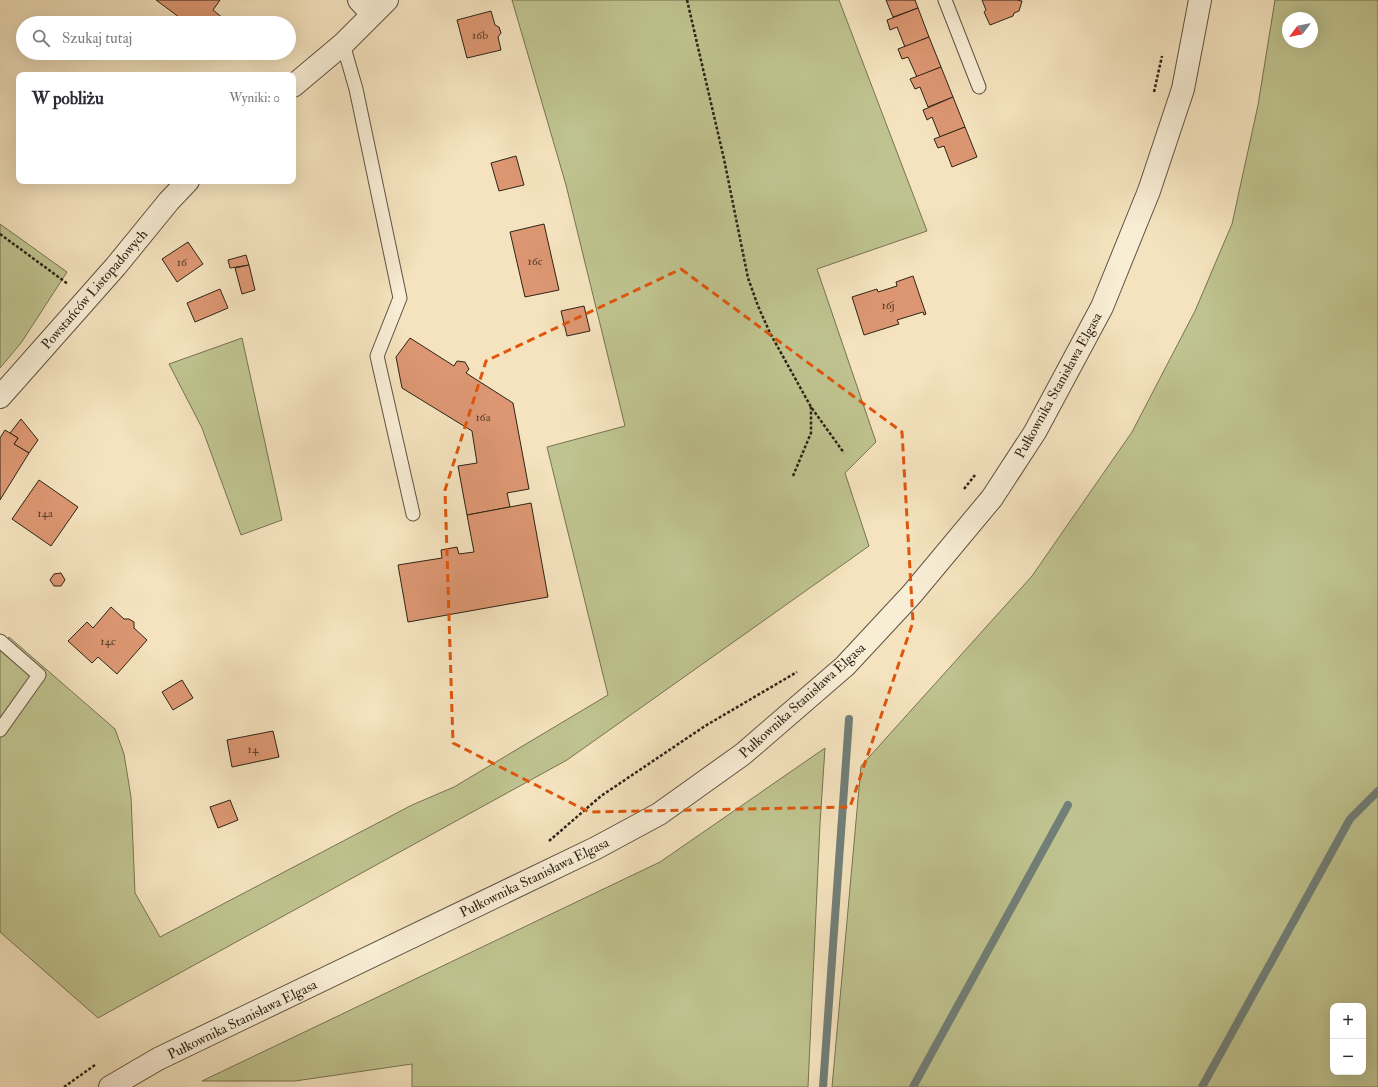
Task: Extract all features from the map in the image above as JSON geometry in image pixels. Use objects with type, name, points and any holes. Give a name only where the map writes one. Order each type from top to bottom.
[{"type":"street","name":"Pułkownika Stanisława Elgasa","points":[[110,1087],[158,1059],[596,848],[659,814],[744,754],[845,666],[912,594],[992,498],[1035,432],[1102,307],[1149,191],[1183,89],[1200,0]]},
{"type":"street","points":[[296,83],[343,44],[373,5]]},
{"type":"street","name":"Powstańców Listopadowych","points":[[0,397],[116,266],[168,200],[185,184]]},
{"type":"lane","points":[[945,0],[980,87]]},
{"type":"lane","points":[[343,44],[356,89],[400,298],[377,356],[413,514]]},
{"type":"lane","points":[[0,641],[39,675],[0,730]]},
{"type":"path","points":[[687,0],[724,159],[748,278],[770,333],[811,407],[844,453]]},
{"type":"path","points":[[1153,95],[1163,51]]},
{"type":"path","points":[[0,234],[88,298]]},
{"type":"path","points":[[792,476],[810,433],[811,407]]},
{"type":"path","points":[[960,495],[979,470]]},
{"type":"path","points":[[546,844],[601,796],[705,726],[799,671]]},
{"type":"highlighted area","points":[[681,269],[902,432],[913,622],[850,807],[589,812],[453,743],[445,490],[486,361]]},
{"type":"green space","points":[[512,0],[839,0],[927,231],[817,269],[876,442],[845,473],[869,546],[567,760],[98,1018],[0,932],[0,651],[9,637],[115,729],[124,754],[131,797],[135,893],[160,937],[412,805],[454,787],[608,695],[547,447],[625,426],[566,185]]},
{"type":"green space","points":[[1275,0],[1378,0],[1378,1087],[832,1087],[861,766],[1032,576],[1132,432],[1195,311],[1232,224],[1258,105]]},
{"type":"green space","points":[[0,224],[67,272],[21,343],[0,368]]},
{"type":"green space","points":[[242,338],[282,520],[241,535],[202,428],[169,364]]},
{"type":"green space","points":[[825,748],[808,1087],[412,1087],[412,1064],[295,1081],[202,1081],[660,862]]},
{"type":"building","points":[[156,0],[220,0],[213,10],[220,16],[178,16]]},
{"type":"building","points":[[886,0],[915,0],[918,8],[893,17]]},
{"type":"building","points":[[982,0],[1022,1],[1019,11],[1014,13],[1013,16],[990,25],[984,12],[986,10]]},
{"type":"building","points":[[918,8],[929,37],[905,47],[897,27],[890,30],[887,20]]},
{"type":"building","points":[[491,11],[495,25],[499,27],[501,33],[498,37],[501,50],[467,58],[457,20]]},
{"type":"building","points":[[929,37],[941,67],[917,77],[908,57],[902,59],[898,49]]},
{"type":"building","points":[[941,67],[953,97],[928,107],[920,87],[915,89],[910,79]]},
{"type":"building","points":[[953,97],[965,127],[940,137],[932,117],[927,120],[923,110]]},
{"type":"building","points":[[965,127],[977,157],[952,167],[944,146],[938,148],[934,139]]},
{"type":"building","points":[[516,156],[524,185],[499,191],[491,163]]},
{"type":"building","points":[[544,224],[559,290],[525,297],[510,232]]},
{"type":"building","points":[[188,242],[203,264],[177,282],[162,259]]},
{"type":"building","points":[[246,255],[249,265],[230,268],[228,260]]},
{"type":"building","points":[[249,265],[255,290],[242,294],[235,268]]},
{"type":"building","points":[[913,276],[926,314],[924,315],[923,312],[897,320],[899,324],[864,335],[852,297],[877,289],[878,292],[897,286],[896,282]]},
{"type":"building","points":[[220,289],[228,308],[195,322],[187,303]]},
{"type":"building","points":[[584,306],[590,331],[567,336],[561,311]]},
{"type":"building","points":[[410,338],[454,366],[457,361],[465,362],[469,369],[466,373],[513,403],[529,489],[507,493],[510,507],[467,515],[458,466],[477,463],[472,431],[402,388],[396,357]]},
{"type":"building","points":[[21,419],[38,440],[29,453],[14,444],[18,438],[10,433]]},
{"type":"building","points":[[5,430],[18,438],[14,444],[29,453],[0,500],[0,438]]},
{"type":"building","points":[[39,480],[78,507],[51,546],[12,519]]},
{"type":"building","points":[[531,503],[548,597],[408,622],[398,565],[442,558],[441,550],[457,547],[459,554],[474,552],[467,515]]},
{"type":"building","points":[[61,573],[65,580],[61,586],[54,586],[50,580],[54,574]]},
{"type":"building","points":[[111,607],[124,619],[129,619],[134,622],[134,628],[147,640],[117,674],[98,657],[92,663],[68,641],[87,622],[93,628]]},
{"type":"building","points":[[182,680],[193,698],[173,710],[162,692]]},
{"type":"building","points":[[273,731],[279,757],[232,767],[227,740]]},
{"type":"building","points":[[230,800],[238,820],[218,828],[210,807]]},
{"type":"waterway","points":[[823,1087],[849,719]]},
{"type":"waterway","points":[[1202,1087],[1350,819],[1378,791]]},
{"type":"waterway","points":[[913,1087],[1068,805]]}]
